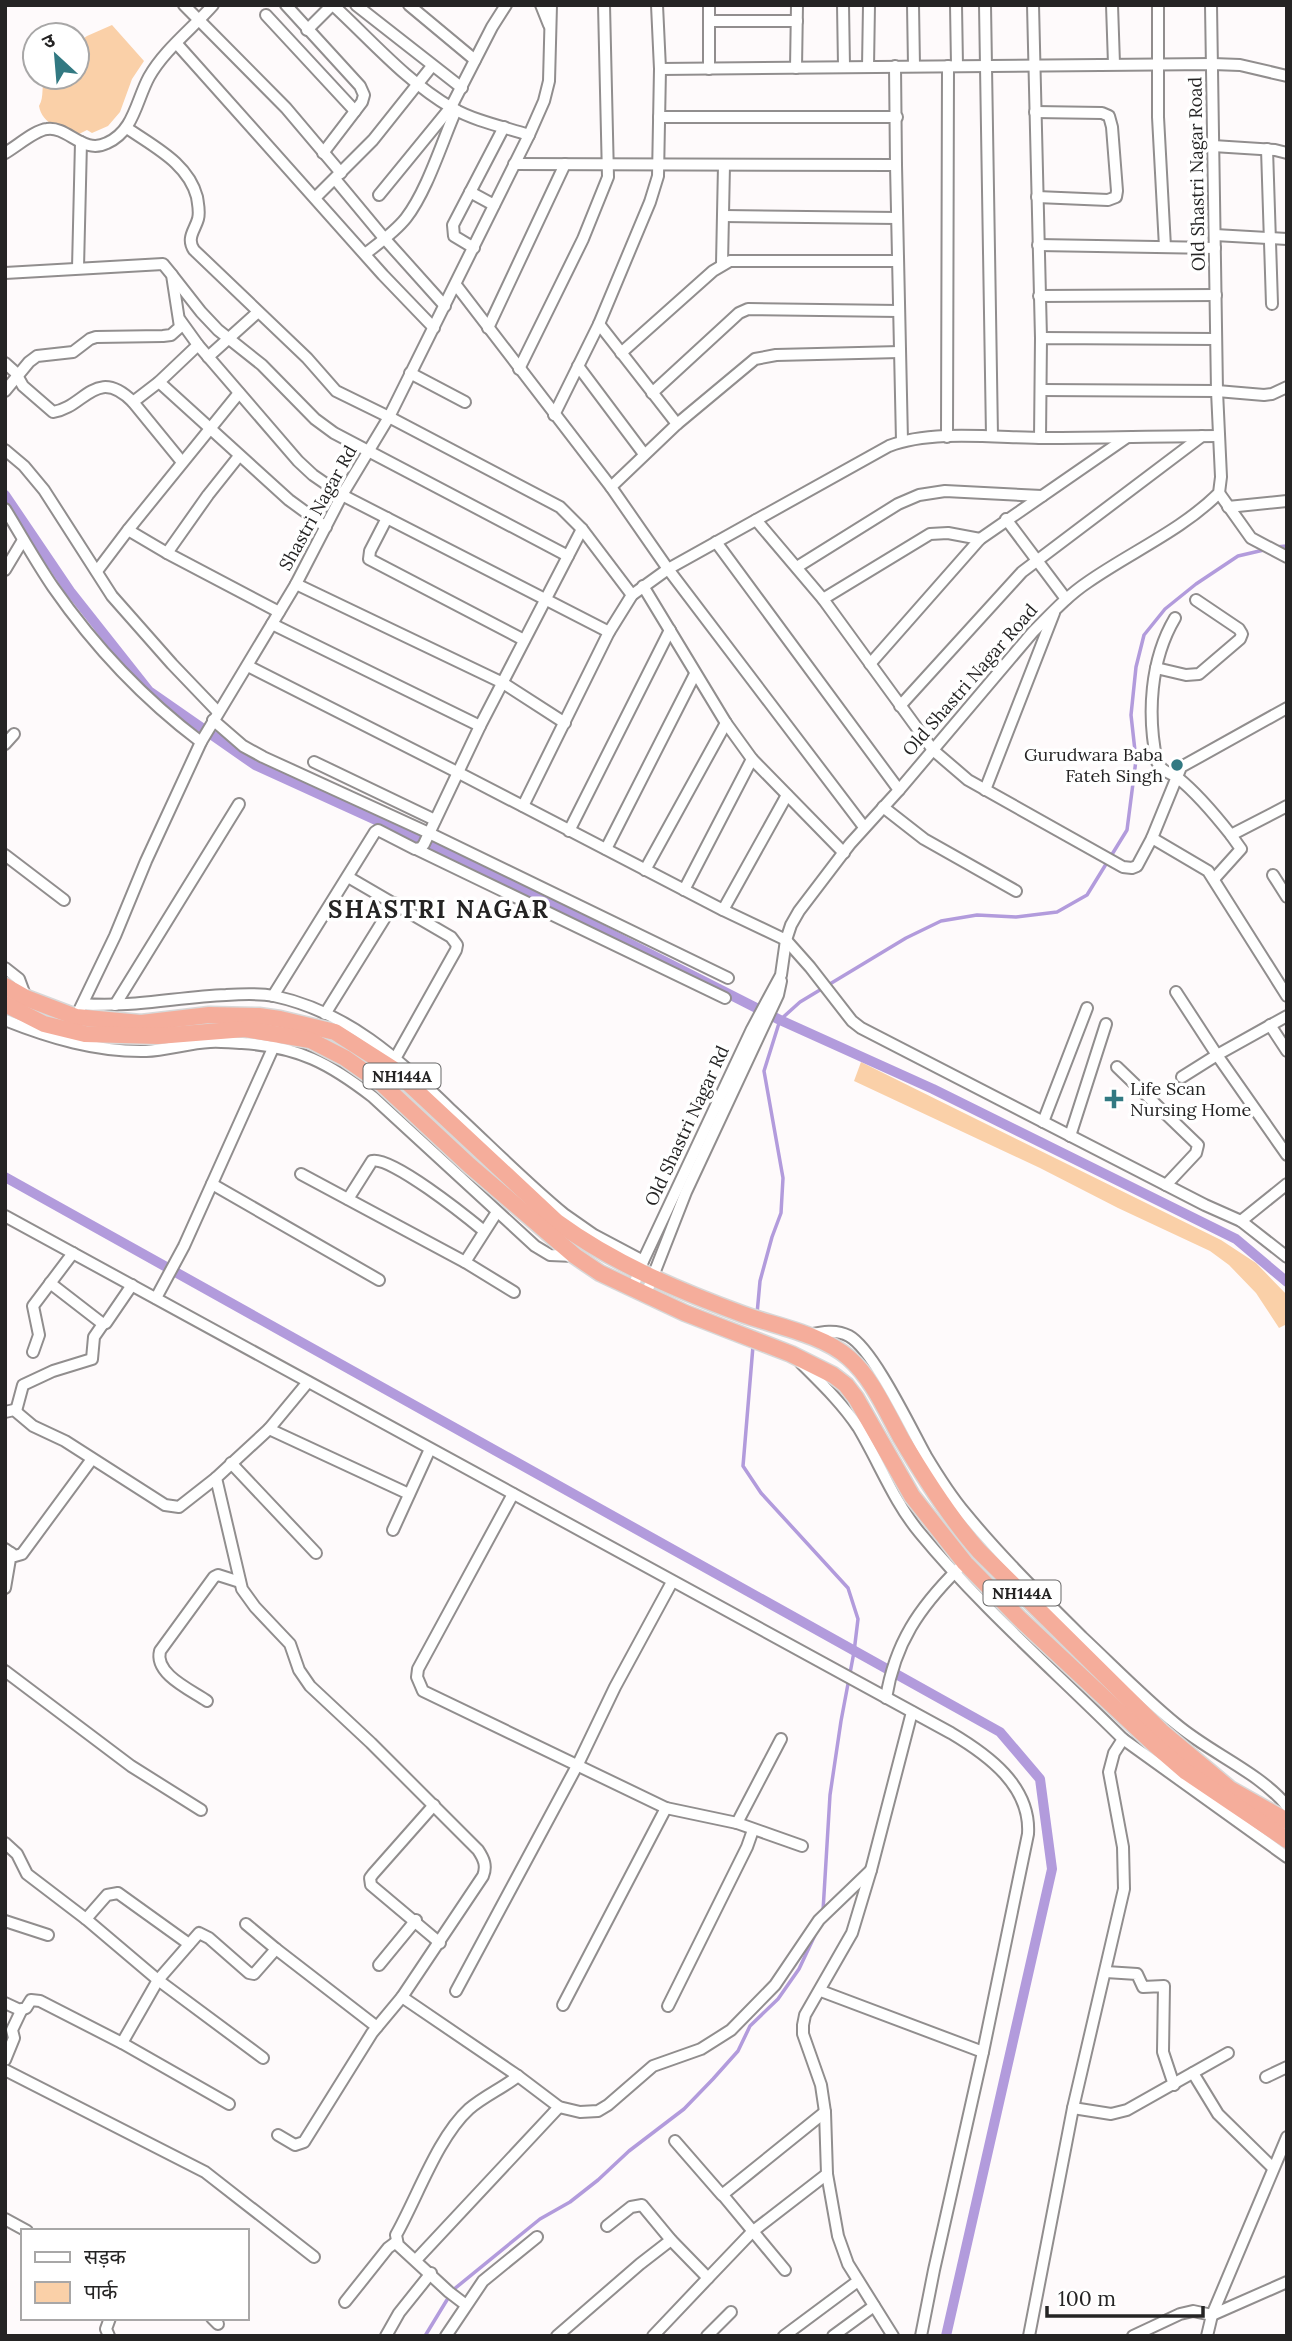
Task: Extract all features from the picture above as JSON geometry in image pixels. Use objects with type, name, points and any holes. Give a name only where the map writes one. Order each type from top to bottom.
[{"type":"highway","name":"NH144A","points":[[5,986],[26,998],[141,1023],[209,1015],[259,1016],[335,1032],[393,1069],[557,1222],[608,1256],[644,1269],[741,1313],[838,1349],[863,1372],[918,1466],[964,1534],[985,1547],[1161,1731],[1230,1789],[1287,1821]]},
{"type":"highway","name":"NH144A","points":[[5,1004],[44,1024],[85,1034],[158,1036],[245,1029],[310,1040],[345,1058],[382,1084],[469,1166],[575,1256],[600,1273],[685,1313],[791,1353],[833,1375],[846,1385],[856,1398],[912,1496],[960,1568],[1175,1763],[1287,1840]]},
{"type":"street","points":[[184,5],[286,108],[323,153],[374,246],[439,317]]},
{"type":"street","points":[[5,153],[46,129],[96,146],[106,144],[127,128],[150,75],[213,5]]},
{"type":"street","points":[[286,5],[363,90],[362,102],[323,153]]},
{"type":"street","points":[[307,30],[332,5],[418,84],[454,108],[530,135]]},
{"type":"street","points":[[356,5],[462,88]]},
{"type":"street","points":[[409,5],[475,60]]},
{"type":"street","points":[[374,246],[398,226],[423,187],[462,88],[503,9],[490,5]]},
{"type":"street","points":[[541,5],[551,28]]},
{"type":"street","name":"Shastri Nagar Rd","points":[[80,1010],[209,727],[296,584],[342,495],[389,417],[530,135],[549,81],[551,5]]},
{"type":"street","points":[[519,369],[592,219],[608,177],[610,163],[604,5]]},
{"type":"street","points":[[554,415],[599,324],[650,202],[660,164],[657,5]]},
{"type":"street","points":[[709,5],[709,69]]},
{"type":"street","points":[[796,68],[797,5]]},
{"type":"street","points":[[844,5],[844,66]]},
{"type":"street","points":[[868,67],[869,5]]},
{"type":"street","points":[[913,5],[914,66]]},
{"type":"street","points":[[947,437],[956,5]]},
{"type":"street","points":[[985,5],[992,436]]},
{"type":"street","points":[[1033,5],[1041,338],[1040,438]]},
{"type":"street","points":[[1112,5],[1114,64]]},
{"type":"street","points":[[1158,5],[1165,247]]},
{"type":"street","name":"Old Shastri Nagar Road","points":[[774,995],[781,975],[786,940],[799,911],[864,827],[899,790],[1032,633],[1055,609],[1088,582],[1200,510],[1219,494],[1221,477],[1217,391],[1211,5]]},
{"type":"street","points":[[266,15],[355,111]]},
{"type":"street","points":[[710,21],[797,21]]},
{"type":"street","points":[[177,44],[316,197],[374,246],[439,317]]},
{"type":"street","points":[[660,69],[1213,64],[1240,65],[1287,76]]},
{"type":"street","points":[[316,197],[373,140],[432,65]]},
{"type":"street","points":[[895,66],[902,441]]},
{"type":"street","points":[[379,195],[454,108]]},
{"type":"street","points":[[1035,112],[1102,113],[1110,116],[1117,191],[1116,197],[1108,200],[1037,197]]},
{"type":"street","points":[[659,117],[897,117]]},
{"type":"street","points":[[474,248],[458,239],[452,231],[453,225],[504,127]]},
{"type":"street","points":[[127,128],[184,171],[194,189],[199,212],[190,238],[191,245],[307,358],[336,391],[549,500],[582,529],[632,595]]},
{"type":"street","points":[[78,268],[80,142]]},
{"type":"street","points":[[1213,146],[1287,153]]},
{"type":"street","points":[[1267,149],[1272,304]]},
{"type":"street","points":[[514,164],[896,165]]},
{"type":"street","points":[[488,328],[565,164]]},
{"type":"street","points":[[722,264],[724,165]]},
{"type":"street","points":[[470,192],[494,205]]},
{"type":"street","points":[[723,216],[897,218]]},
{"type":"street","points":[[1215,235],[1287,239]]},
{"type":"street","points":[[1038,245],[1215,248]]},
{"type":"street","points":[[621,353],[722,264],[738,259],[898,261]]},
{"type":"street","points":[[5,273],[163,264],[201,312],[262,365],[315,419],[334,433],[568,556]]},
{"type":"street","points":[[5,391],[37,356],[67,354],[78,350],[94,337],[171,334],[180,327],[172,275]]},
{"type":"street","points":[[456,285],[611,487],[668,569],[864,827]]},
{"type":"street","points":[[1039,296],[1216,295]]},
{"type":"street","points":[[652,393],[739,313],[748,309],[899,311]]},
{"type":"street","points":[[208,357],[258,313]]},
{"type":"street","points":[[180,320],[208,357],[305,468],[342,495],[608,632]]},
{"type":"street","points":[[599,324],[677,424]]},
{"type":"street","points":[[1041,338],[1216,340]]},
{"type":"street","points":[[132,402],[159,382],[198,345]]},
{"type":"street","points":[[611,487],[677,424],[745,366],[765,355],[900,352]]},
{"type":"street","points":[[5,363],[18,376],[23,386],[53,412],[85,395],[106,388],[122,391],[183,462]]},
{"type":"street","points":[[578,366],[644,454]]},
{"type":"street","points":[[410,373],[465,402]]},
{"type":"street","points":[[159,382],[289,500],[326,527]]},
{"type":"street","points":[[1041,390],[1217,391],[1264,395],[1287,387]]},
{"type":"street","points":[[97,571],[239,393]]},
{"type":"street","points":[[523,806],[608,632],[632,595],[668,569],[902,441],[992,436],[1218,436]]},
{"type":"street","points":[[900,706],[1022,572],[1202,436]]},
{"type":"street","points":[[870,664],[980,539],[1126,438]]},
{"type":"street","points":[[5,450],[44,490],[118,603],[209,727]]},
{"type":"street","points":[[167,553],[239,456]]},
{"type":"street","points":[[797,567],[919,495],[945,491],[1042,496]]},
{"type":"street","points":[[1219,494],[1251,538],[1287,558]]},
{"type":"street","points":[[1228,507],[1287,501]]},
{"type":"street","points":[[5,509],[69,609],[108,657],[160,710],[209,727],[724,998]]},
{"type":"street","points":[[387,518],[370,551],[369,559],[524,640]]},
{"type":"street","points":[[1006,519],[1066,599]]},
{"type":"street","points":[[756,520],[822,599],[933,750],[968,780],[1122,867],[1132,869],[1137,866],[1152,838],[1181,767],[1287,708]]},
{"type":"street","points":[[425,841],[480,726],[582,529]]},
{"type":"street","points":[[128,530],[278,612]]},
{"type":"street","points":[[822,599],[930,534],[948,533],[980,539]]},
{"type":"street","points":[[5,570],[23,540]]},
{"type":"street","points":[[716,542],[899,790]]},
{"type":"street","points":[[296,584],[502,683],[565,723]]},
{"type":"street","points":[[643,586],[695,674],[752,759],[844,853]]},
{"type":"street","points":[[1156,668],[1186,675],[1199,674],[1240,639],[1242,634],[1239,629],[1196,600]]},
{"type":"street","points":[[985,790],[1055,609]]},
{"type":"street","points":[[1175,618],[1162,645],[1156,668],[1153,704],[1155,754],[1164,772],[1176,776],[1212,812],[1241,849],[1214,879]]},
{"type":"street","points":[[272,624],[480,726]]},
{"type":"street","points":[[569,831],[670,630]]},
{"type":"street","points":[[248,666],[786,940],[852,1021],[870,1034],[1241,1221],[1287,1257]]},
{"type":"street","points":[[606,849],[695,674]]},
{"type":"street","points":[[645,870],[726,723]]},
{"type":"street","points":[[5,744],[14,734]]},
{"type":"street","points":[[684,890],[752,759]]},
{"type":"street","points":[[314,762],[435,820]]},
{"type":"street","points":[[723,910],[787,795]]},
{"type":"street","points":[[115,1004],[239,804]]},
{"type":"street","points":[[1231,835],[1287,806]]},
{"type":"street","points":[[883,807],[924,839],[1016,891]]},
{"type":"street","points":[[272,996],[377,831],[425,841],[728,978]]},
{"type":"street","points":[[1152,838],[1200,865],[1214,879],[1287,996]]},
{"type":"street","points":[[5,855],[64,900]]},
{"type":"street","points":[[1273,876],[1287,897]]},
{"type":"street","points":[[348,877],[452,937],[457,944],[396,1057]]},
{"type":"street","points":[[325,1014],[394,904]]},
{"type":"street","points":[[5,968],[19,979],[26,998]]},
{"type":"street","points":[[1176,992],[1286,1152]]},
{"type":"street","points":[[80,1010],[115,1004],[239,995],[272,996],[325,1014],[360,1031],[396,1057],[557,1208],[644,1269]]},
{"type":"street","name":"Old Shastri Nagar Rd","points":[[644,1269],[774,995]]},
{"type":"street","points":[[1043,1122],[1087,1008]]},
{"type":"street","points":[[1182,1077],[1287,1016]]},
{"type":"street","points":[[5,1020],[99,1049],[147,1051],[212,1041],[274,1046],[311,1057],[349,1078],[534,1246],[550,1255],[575,1256]]},
{"type":"street","points":[[1070,1136],[1106,1024]]},
{"type":"street","points":[[1270,1025],[1287,1051]]},
{"type":"street","points":[[156,1298],[179,1255],[274,1046]]},
{"type":"street","points":[[1116,1067],[1198,1145],[1196,1153],[1166,1185]]},
{"type":"street","points":[[639,1290],[644,1269],[686,1192],[737,1072]]},
{"type":"street","points":[[348,1199],[369,1165],[377,1159],[419,1182],[485,1231]]},
{"type":"street","points":[[301,1174],[465,1262],[514,1292]]},
{"type":"street","points":[[212,1184],[379,1280]]},
{"type":"street","points":[[1241,1221],[1287,1184]]},
{"type":"street","points":[[465,1262],[497,1212]]},
{"type":"street","points":[[5,1216],[842,1674],[885,1694],[964,1741],[1000,1769],[1017,1790],[1029,1820],[1028,1834],[921,2336]]},
{"type":"street","points":[[33,1352],[39,1335],[33,1306],[73,1253]]},
{"type":"street","points":[[50,1283],[103,1324]]},
{"type":"street","points":[[132,1285],[94,1337],[92,1359],[53,1371],[23,1385],[11,1411],[33,1426],[65,1441],[165,1505],[175,1508],[182,1506],[216,1478],[268,1429],[308,1382]]},
{"type":"street","points":[[268,1429],[409,1494]]},
{"type":"street","points":[[393,1530],[430,1449]]},
{"type":"street","points":[[5,1588],[8,1551],[18,1556],[22,1554],[92,1459]]},
{"type":"street","points":[[231,1463],[316,1553]]},
{"type":"street","points":[[216,1478],[240,1582],[255,1607],[290,1644],[299,1670],[310,1686],[434,1805],[484,1859],[485,1870],[440,1943],[377,2027],[304,2142],[295,2145],[278,2135]]},
{"type":"street","points":[[513,1494],[423,1659],[417,1677],[424,1691],[666,1808],[737,1823],[802,1846]]},
{"type":"street","points":[[885,1694],[918,1613],[960,1568],[985,1547],[1153,1704],[1195,1739],[1268,1787],[1287,1806]]},
{"type":"street","points":[[960,1568],[1123,1739],[1287,1857]]},
{"type":"street","points":[[207,1701],[166,1673],[160,1664],[160,1651],[212,1578],[218,1575],[240,1582]]},
{"type":"street","points":[[456,1991],[673,1582]]},
{"type":"street","points":[[5,1671],[131,1766],[201,1810]]},
{"type":"street","points":[[893,2336],[848,2264],[834,2222],[827,2174],[825,2112],[821,2085],[803,2025],[805,2015],[852,1933],[912,1712]]},
{"type":"street","points":[[737,1823],[780,1739]]},
{"type":"street","points":[[1029,2336],[1073,2108],[1124,1889],[1123,1847],[1109,1772],[1114,1753],[1123,1739]]},
{"type":"street","points":[[434,1805],[370,1878],[371,1885],[416,1920],[440,1943]]},
{"type":"street","points":[[563,2005],[666,1808]]},
{"type":"street","points":[[668,2006],[747,1847],[753,1829]]},
{"type":"street","points":[[5,1843],[17,1854],[27,1874],[86,1919],[158,1980],[263,2058]]},
{"type":"street","points":[[402,1997],[559,2107],[587,2113],[598,2111],[653,2066],[701,2049],[731,2030],[775,1984],[819,1920],[871,1870]]},
{"type":"street","points":[[86,1919],[107,1895],[118,1893],[188,1944]]},
{"type":"street","points":[[379,1965],[416,1920]]},
{"type":"street","points":[[5,1921],[48,1935]]},
{"type":"street","points":[[246,1924],[377,2027]]},
{"type":"street","points":[[122,2043],[158,1980],[197,1935],[203,1934],[252,1975],[259,1972],[276,1949]]},
{"type":"street","points":[[1106,1972],[1137,1974],[1143,1987],[1164,1986],[1163,2052],[1174,2085]]},
{"type":"street","points":[[821,1991],[983,2052]]},
{"type":"street","points":[[5,2060],[14,2038],[12,2029],[22,2010],[31,2000],[40,2001],[122,2043],[229,2104]]},
{"type":"street","points":[[5,2003],[22,2010]]},
{"type":"street","points":[[1073,2108],[1103,2113],[1127,2110],[1228,2053]]},
{"type":"street","points":[[1266,2077],[1287,2067]]},
{"type":"street","points":[[5,2070],[205,2172],[314,2257]]},
{"type":"street","points":[[1193,2073],[1218,2114],[1273,2168]]},
{"type":"street","points":[[464,2303],[396,2242],[396,2235],[437,2154],[458,2121],[477,2102],[518,2076]]},
{"type":"street","points":[[416,2260],[559,2107]]},
{"type":"street","points":[[722,2194],[825,2112]]},
{"type":"street","points":[[1207,2336],[1212,2315],[1287,2137]]},
{"type":"street","points":[[675,2141],[785,2270]]},
{"type":"street","points":[[653,2336],[752,2232],[827,2174]]},
{"type":"street","points":[[607,2226],[631,2207],[642,2205],[708,2278]]},
{"type":"street","points":[[5,2219],[23,2229]]},
{"type":"street","points":[[446,2336],[464,2303],[491,2273],[537,2237]]},
{"type":"street","points":[[564,2334],[640,2263],[671,2240]]},
{"type":"street","points":[[345,2302],[388,2248],[396,2242]]},
{"type":"street","points":[[386,2336],[399,2313],[431,2273]]},
{"type":"street","points":[[784,2336],[858,2281]]},
{"type":"street","points":[[1133,2336],[1187,2312],[1212,2315],[1287,2281]]},
{"type":"street","points":[[833,2336],[874,2306]]},
{"type":"street","points":[[707,2336],[730,2312]]},
{"type":"green space","points":[[112,25],[144,61],[132,79],[120,112],[108,126],[92,133],[87,130],[77,135],[48,122],[39,106],[43,91],[91,91],[91,34]]},
{"type":"green space","points":[[861,1062],[1221,1240],[1256,1263],[1287,1295],[1287,1324],[1279,1328],[1256,1293],[1229,1265],[1210,1251],[854,1081]]},
{"type":"waterway","points":[[5,495],[70,591],[149,691],[255,765],[479,867],[780,1020],[933,1089],[1236,1239],[1287,1282]]},
{"type":"waterway","points":[[1275,547],[1287,546]]},
{"type":"waterway","points":[[757,1314],[760,1281],[781,1213],[783,1178],[764,1071],[780,1020],[800,1002],[906,938],[941,921],[977,915],[1016,917],[1057,912],[1087,895],[1127,830],[1136,760],[1131,715],[1136,667],[1144,635],[1165,609],[1196,584],[1238,556],[1268,549]]},
{"type":"waterway","points":[[5,1177],[1000,1732],[1040,1779],[1052,1869],[946,2336]]},
{"type":"waterway","points":[[753,1346],[743,1466],[761,1493],[848,1588],[858,1619],[830,1795],[823,1911]]},
{"type":"waterway","points":[[425,2336],[453,2290],[540,2219],[570,2202],[629,2151],[684,2109],[738,2051],[750,2026],[778,1999],[799,1969],[815,1935]]},
{"type":"place","name":"Gurudwara Baba Fateh Singh","points":[[1177,765]]},
{"type":"place","name":"Life Scan Nursing Home","points":[[1114,1099]]},
{"type":"district","name":"SHASTRI NAGAR","points":[[439,910]]}]
